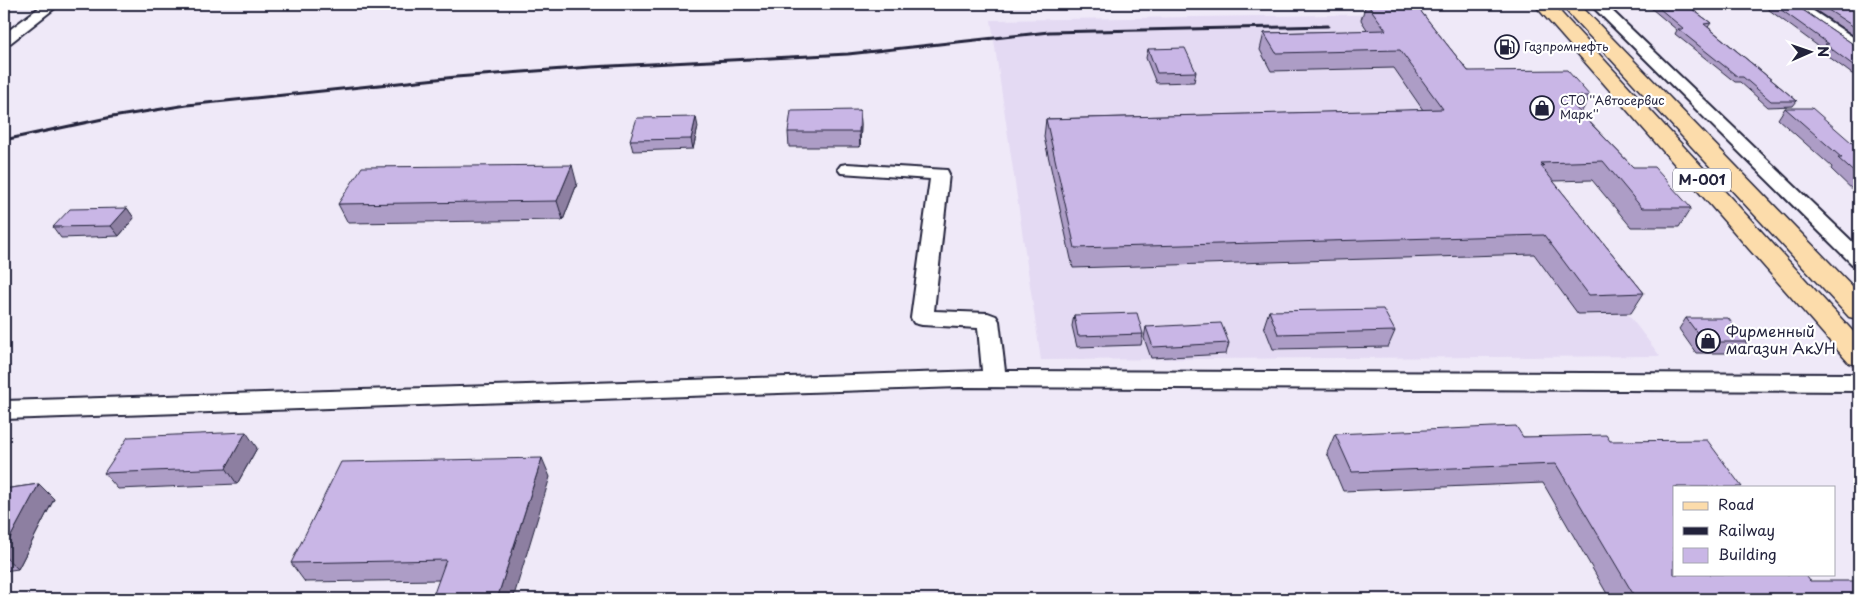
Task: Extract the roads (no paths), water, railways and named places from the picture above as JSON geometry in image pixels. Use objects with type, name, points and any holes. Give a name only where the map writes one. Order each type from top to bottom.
[{"type":"main road","name":"M-001","points":[[1543,4],[1859,356]]},
{"type":"main road","name":"M-001","points":[[1569,4],[1859,310]]},
{"type":"street","points":[[4,41],[53,4]]},
{"type":"street","points":[[1597,4],[1859,260]]},
{"type":"street","points":[[1794,4],[1859,48]]},
{"type":"street","points":[[847,169],[940,174],[922,318],[988,321],[994,379]]},
{"type":"street","points":[[1836,236],[1859,234]]},
{"type":"street","points":[[4,410],[994,379],[1859,383]]},
{"type":"railway","points":[[4,140],[112,117],[187,105],[456,77],[591,67],[848,54],[1049,32],[1328,26]]},
{"type":"place","name":"Газпромнефть","points":[[1507,47]]},
{"type":"place","name":"СТО ''Автосервис Марк''","points":[[1542,108]]},
{"type":"place","name":"Фирменный магазин АкУН","points":[[1708,341]]}]
